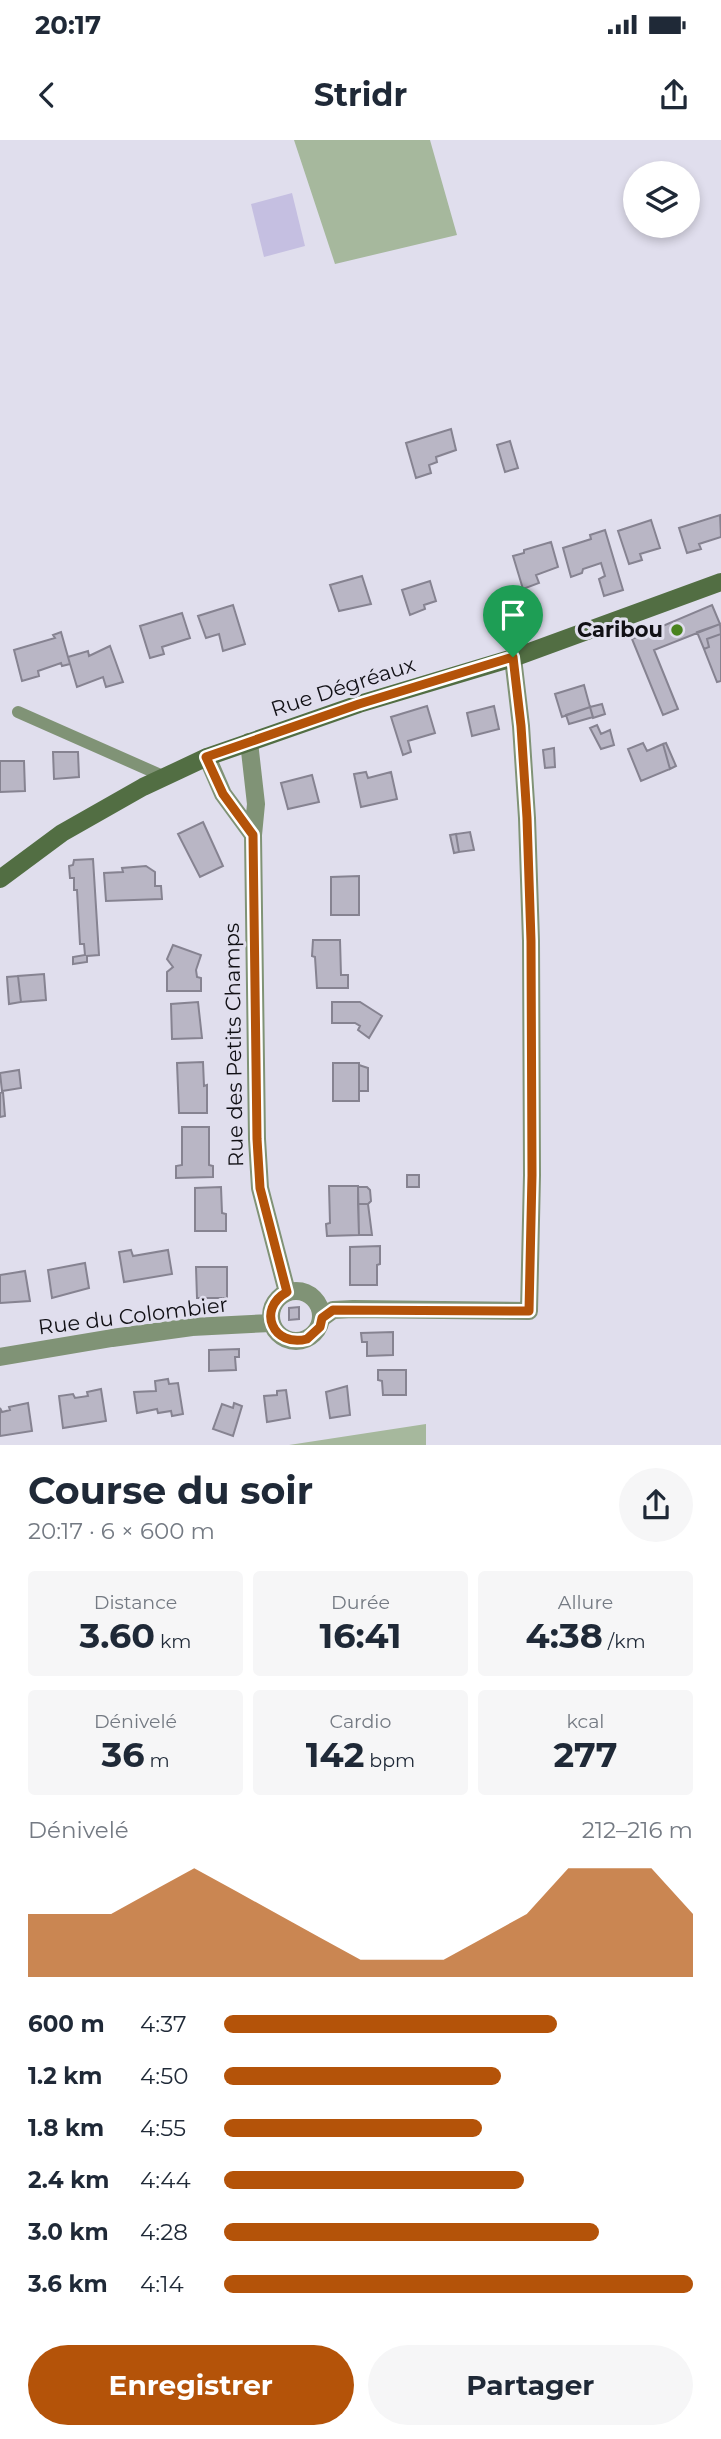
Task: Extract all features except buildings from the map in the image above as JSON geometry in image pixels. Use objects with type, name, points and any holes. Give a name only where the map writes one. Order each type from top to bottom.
[{"type":"main road","name":"Rue Dégréaux","points":[[0,879],[62,833],[206,757],[359,704],[513,657],[721,582]]},
{"type":"street","points":[[322,1318],[333,1310],[353,1308],[529,1311],[532,1175],[531,941],[527,818],[513,657]]},
{"type":"street","name":"Rue des Petits Champs","points":[[249,742],[256,804],[253,835],[260,1188],[287,1292]]},
{"type":"street","points":[[206,757],[223,794],[253,835]]},
{"type":"street","points":[[297,1290],[307,1292],[315,1299],[321,1308],[322,1318],[320,1327],[314,1334],[299,1341],[281,1337],[271,1323],[272,1307],[281,1295],[297,1290]]},
{"type":"street","name":"Rue du Colombier","points":[[0,1357],[192,1327],[271,1323]]},
{"type":"lane","points":[[18,712],[165,777]]},
{"type":"green space","points":[[294,140],[430,140],[457,235],[335,264]]},
{"type":"green space","points":[[426,1424],[426,1445],[289,1445]]},
{"type":"shaded area","points":[[292,193],[305,246],[264,257],[251,204]]},
{"type":"place","name":"Caribou","points":[[677,630]]},
{"type":"route","points":[[513,657],[527,818],[531,941],[532,1175],[529,1311],[353,1308],[333,1310],[322,1318],[320,1327],[314,1334],[307,1339],[290,1341],[281,1337],[271,1323],[270,1315],[275,1301],[287,1292],[260,1188],[253,835],[223,794],[206,757],[359,704],[513,657]]}]
